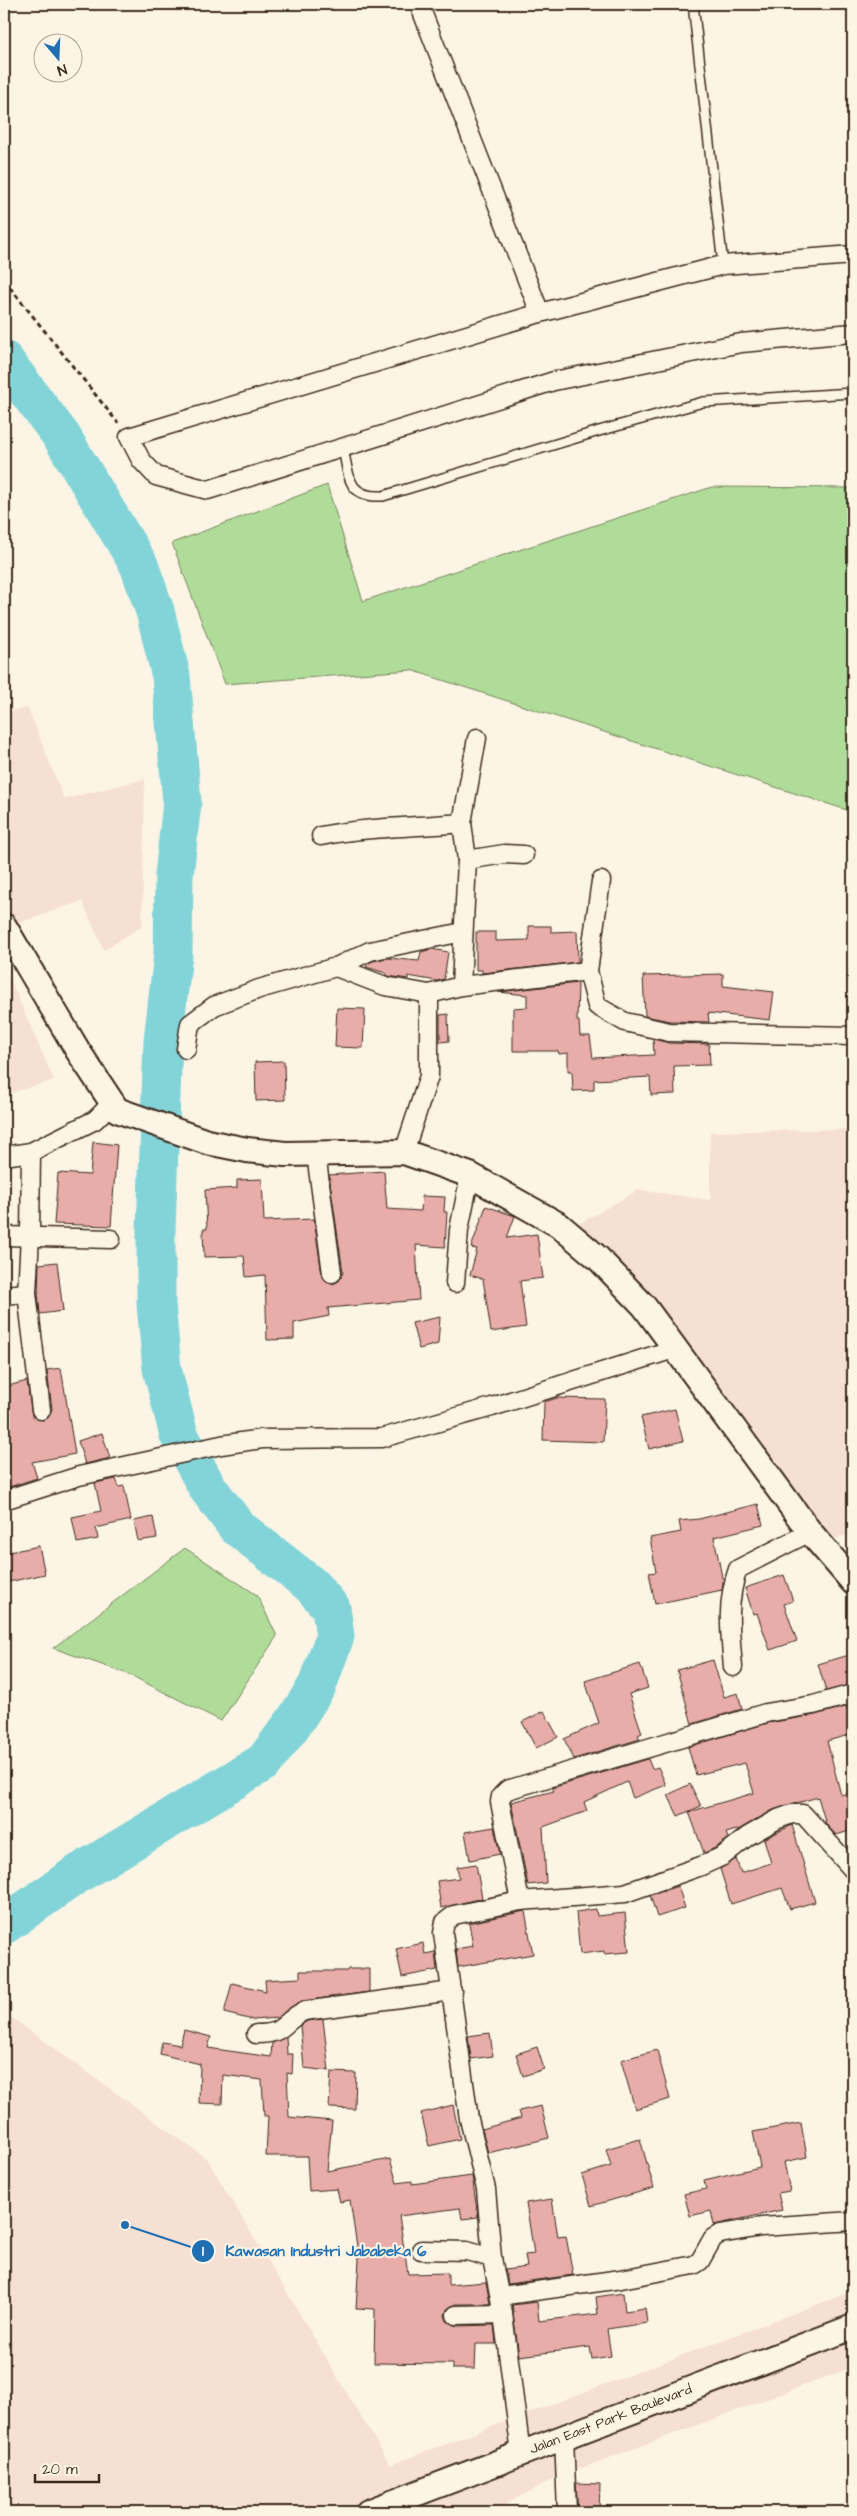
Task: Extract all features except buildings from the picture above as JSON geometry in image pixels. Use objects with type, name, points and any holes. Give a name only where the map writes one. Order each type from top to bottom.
[{"type":"street","points":[[419,4],[540,313]]},
{"type":"street","points":[[853,255],[722,265],[540,313],[129,437],[141,460],[156,476],[208,490],[554,382],[741,343],[853,333]]},
{"type":"street","points":[[461,986],[467,860],[462,823],[477,738]]},
{"type":"street","points":[[321,836],[353,830],[388,830],[462,823]]},
{"type":"street","points":[[467,860],[504,854],[524,855]]},
{"type":"street","points":[[601,881],[588,971],[597,1006],[625,1022],[668,1032],[853,1036]]},
{"type":"street","points":[[4,926],[114,1107],[207,1142],[247,1150],[285,1154],[404,1152],[470,1174],[559,1225],[598,1258],[644,1306],[810,1532],[853,1582]]},
{"type":"street","points":[[186,1049],[190,1024],[214,1006],[259,989],[336,967],[370,951],[463,932]]},
{"type":"street","points":[[336,967],[385,986],[429,994],[461,986],[588,971]]},
{"type":"street","points":[[404,1152],[428,1076],[429,994]]},
{"type":"street","points":[[4,1156],[31,1152],[95,1120],[114,1107]]},
{"type":"street","points":[[31,1152],[27,1293],[41,1410]]},
{"type":"street","points":[[316,1154],[332,1273]]},
{"type":"street","points":[[455,1283],[459,1230],[470,1174]]},
{"type":"street","points":[[4,1236],[111,1239]]},
{"type":"street","points":[[4,1295],[27,1293]]},
{"type":"street","points":[[4,1500],[79,1476],[221,1445],[262,1439],[382,1438],[492,1407],[674,1349]]},
{"type":"street","points":[[733,1667],[729,1617],[732,1588],[738,1569],[810,1532]]},
{"type":"street","points":[[520,1901],[500,1802],[501,1796],[507,1790],[758,1716],[813,1705],[853,1694]]},
{"type":"street","points":[[521,2454],[500,2296],[492,2258],[486,2189],[469,2119],[443,1933],[445,1922],[454,1915],[520,1901],[625,1893],[664,1880],[723,1856],[748,1836],[778,1819],[792,1814],[803,1814],[813,1823],[853,1870]]},
{"type":"street","points":[[256,2034],[271,2034],[281,2030],[296,2015],[304,2011],[452,1991]]},
{"type":"street","points":[[500,2296],[621,2279],[694,2265],[700,2261],[706,2247],[713,2238],[738,2230],[853,2221]]},
{"type":"street","points":[[421,2250],[467,2251],[492,2258]]},
{"type":"street","points":[[456,2315],[502,2314]]},
{"type":"street","name":"Jalan East Park Boulevard","points":[[368,2512],[853,2327]]},
{"type":"street","points":[[564,2437],[567,2512]]},
{"type":"lane","points":[[693,4],[722,265]]},
{"type":"lane","points":[[343,448],[350,482],[356,491],[369,497],[383,496],[703,402],[853,394]]},
{"type":"path","points":[[4,280],[129,437]]},
{"type":"shaded area","points":[[28,708],[64,799],[145,779],[142,926],[104,950],[82,901],[4,928],[4,712]]},
{"type":"shaded area","points":[[4,966],[54,1080],[4,1095]]},
{"type":"shaded area","points":[[853,1129],[853,1533],[815,1545],[759,1484],[696,1368],[575,1226],[638,1190],[710,1200],[710,1132]]},
{"type":"shaded area","points":[[4,2012],[207,2159],[390,2465],[853,2291],[853,2367],[555,2478],[491,2512],[4,2512]]},
{"type":"green space","points":[[327,485],[363,601],[712,487],[853,488],[853,812],[411,670],[225,684],[172,543]]},
{"type":"green space","points":[[185,1548],[257,1595],[277,1636],[221,1721],[128,1674],[53,1648]]},
{"type":"waterway","points":[[4,360],[62,437],[139,565],[155,611],[171,676],[182,802],[174,876],[173,954],[163,1041],[156,1229],[156,1304],[162,1369],[179,1435],[207,1487],[237,1527],[311,1585],[331,1608],[335,1636],[317,1686],[294,1722],[264,1762],[76,1875],[4,1925]]},
{"type":"place","name":"Kawasan Industri Jababeka 6","points":[[125,2225]]}]
